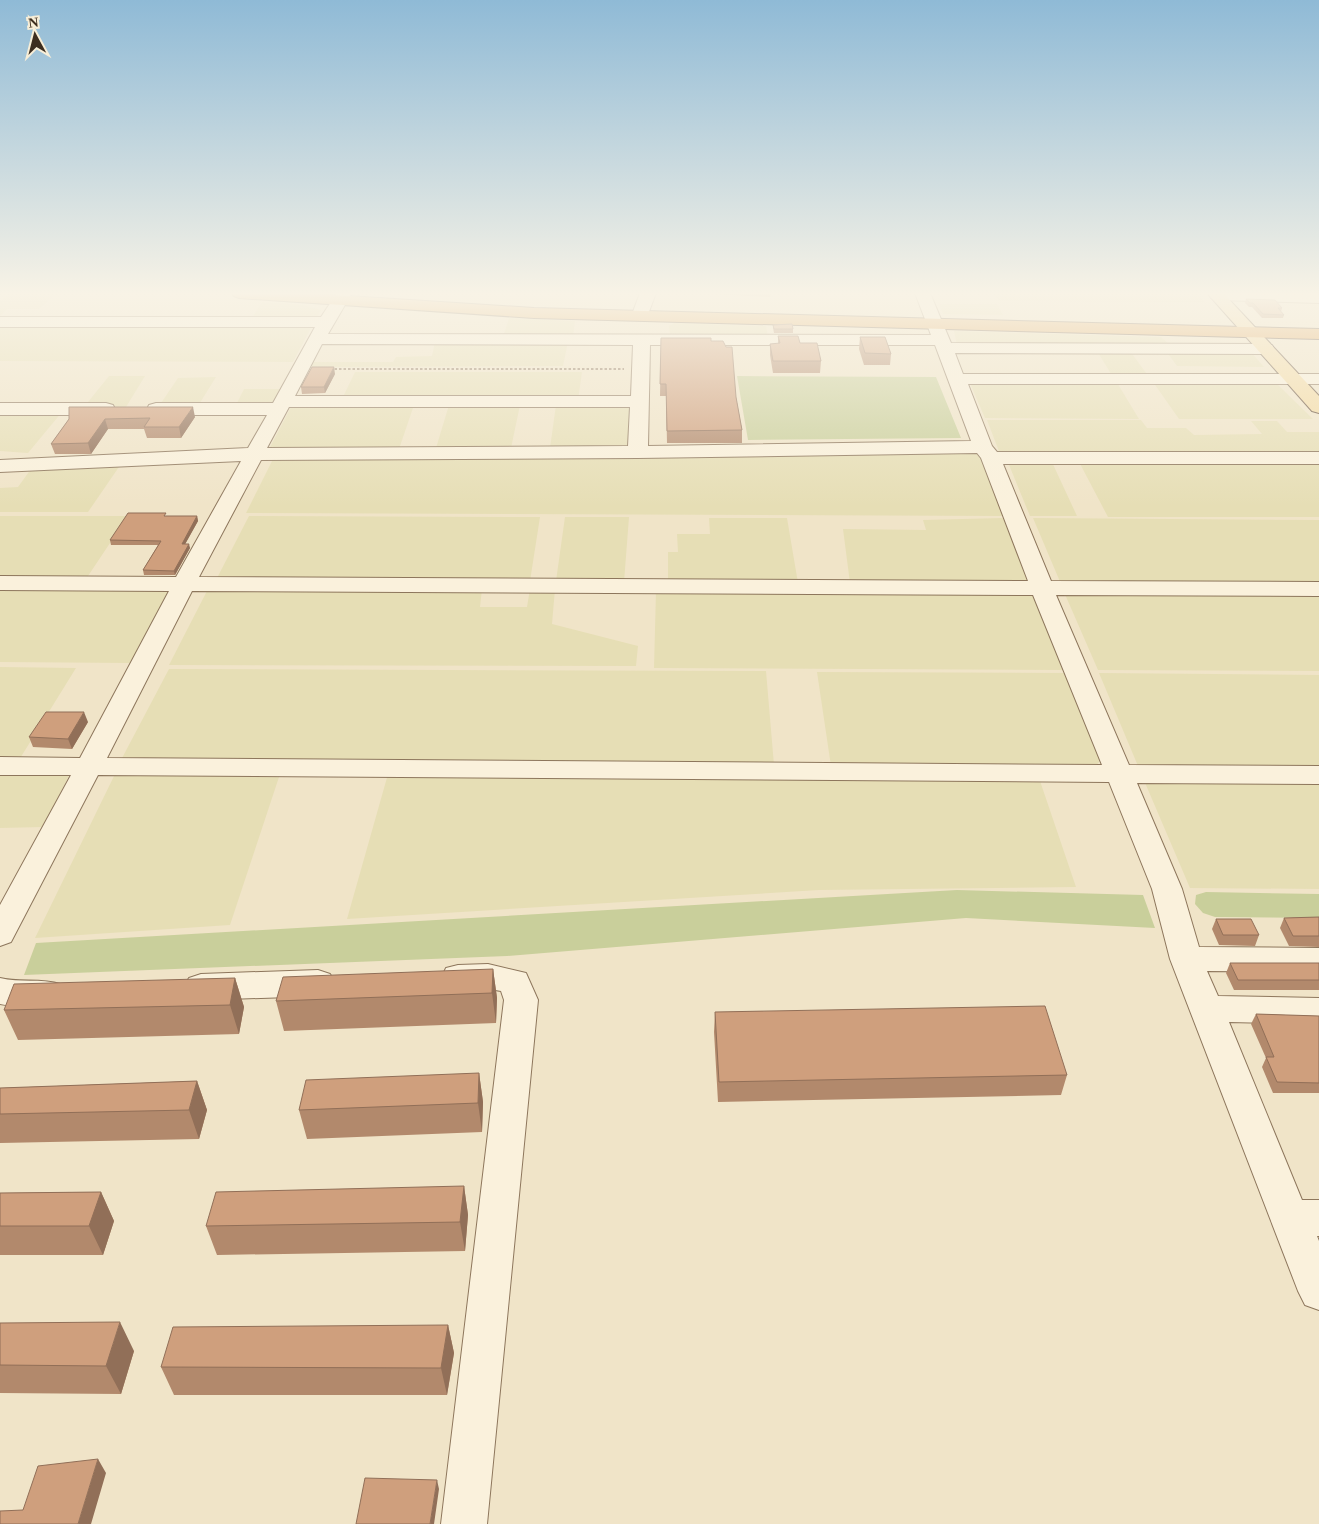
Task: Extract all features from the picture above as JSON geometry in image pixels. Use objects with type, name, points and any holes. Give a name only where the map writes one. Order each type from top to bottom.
[{"type":"main road","points":[[1280,364],[1319,407]]},
{"type":"street","points":[[0,934],[184,584],[303,364]]},
{"type":"street","points":[[638,452],[641,364]]},
{"type":"street","points":[[951,364],[1167,889],[1186,959],[1206,1009],[1304,1218],[1319,1291]]},
{"type":"street","points":[[956,378],[1319,379]]},
{"type":"street","points":[[0,408],[133,409],[280,405],[640,402]]},
{"type":"street","points":[[0,466],[255,454],[987,452],[1319,458]]},
{"type":"street","points":[[0,583],[1319,589]]},
{"type":"street","points":[[0,766],[1319,775]]},
{"type":"street","points":[[1186,959],[1319,960]]},
{"type":"street","points":[[429,978],[488,976],[514,982],[521,1000],[464,1524]]},
{"type":"street","points":[[172,988],[350,981]]},
{"type":"street","points":[[0,991],[13,994],[82,992]]},
{"type":"street","points":[[1206,1009],[1319,1011]]},
{"type":"path","points":[[300,369],[641,370]]},
{"type":"shaded area","points":[[312,364],[563,364],[563,366],[310,367]]},
{"type":"shaded area","points":[[1105,364],[1140,364],[1149,377],[1113,377]]},
{"type":"shaded area","points":[[1176,364],[1261,364],[1264,367],[1177,366]]},
{"type":"shaded area","points":[[355,372],[582,372],[578,400],[342,399]]},
{"type":"shaded area","points":[[109,376],[145,376],[126,407],[84,407]]},
{"type":"shaded area","points":[[216,377],[198,406],[159,406],[178,378]]},
{"type":"shaded area","points":[[969,381],[1116,381],[1139,419],[985,418]]},
{"type":"shaded area","points":[[1153,382],[1276,383],[1313,419],[1179,419]]},
{"type":"shaded area","points":[[244,389],[280,389],[272,405],[235,407]]},
{"type":"shaded area","points":[[292,405],[414,405],[399,449],[269,449]]},
{"type":"shaded area","points":[[449,405],[520,405],[511,448],[436,448]]},
{"type":"shaded area","points":[[556,405],[631,407],[629,447],[550,448]]},
{"type":"shaded area","points":[[0,412],[62,412],[28,453],[0,451]]},
{"type":"shaded area","points":[[987,420],[1141,420],[1147,428],[1186,428],[1194,435],[1262,434],[1251,421],[1277,421],[1287,432],[1319,432],[1319,455],[1000,454]]},
{"type":"shaded area","points":[[979,453],[1003,516],[246,513],[274,457]]},
{"type":"shaded area","points":[[1007,460],[1051,460],[1077,516],[1030,516]]},
{"type":"shaded area","points":[[1078,460],[1319,461],[1319,517],[1108,517]]},
{"type":"shaded area","points":[[121,464],[88,512],[0,512],[0,488],[18,487],[31,469]]},
{"type":"shaded area","points":[[0,516],[128,516],[86,579],[0,579]]},
{"type":"shaded area","points":[[249,516],[540,517],[530,581],[216,580]]},
{"type":"shaded area","points":[[565,517],[629,517],[624,582],[556,581]]},
{"type":"shaded area","points":[[709,518],[787,518],[798,583],[668,583],[668,552],[678,552],[677,534],[710,534]]},
{"type":"shaded area","points":[[1003,518],[1028,580],[1024,584],[850,583],[843,529],[926,530],[923,520]]},
{"type":"shaded area","points":[[1033,518],[1319,520],[1319,585],[1061,584]]},
{"type":"shaded area","points":[[0,587],[152,587],[172,591],[130,663],[0,662]]},
{"type":"shaded area","points":[[208,589],[482,589],[480,607],[527,607],[530,589],[555,589],[552,624],[638,646],[636,666],[169,665]]},
{"type":"shaded area","points":[[656,591],[1035,594],[1064,670],[654,668]]},
{"type":"shaded area","points":[[1064,592],[1319,593],[1319,671],[1098,670]]},
{"type":"shaded area","points":[[0,667],[76,668],[19,760],[0,760]]},
{"type":"shaded area","points":[[169,669],[766,671],[774,765],[121,760]]},
{"type":"shaded area","points":[[817,672],[1066,673],[1101,760],[1096,766],[831,766]]},
{"type":"shaded area","points":[[1099,673],[1319,675],[1319,767],[1138,766]]},
{"type":"shaded area","points":[[0,771],[71,771],[44,827],[0,828]]},
{"type":"shaded area","points":[[116,772],[280,774],[230,925],[35,938]]},
{"type":"shaded area","points":[[388,774],[1039,778],[1076,887],[819,890],[347,919]]},
{"type":"shaded area","points":[[1143,778],[1319,779],[1319,889],[1190,888]]},
{"type":"green space","points":[[737,376],[936,377],[961,438],[748,440]]},
{"type":"green space","points":[[957,890],[1143,895],[1155,928],[966,918],[507,956],[24,975],[36,943]]},
{"type":"green space","points":[[1206,892],[1319,894],[1319,918],[1215,917],[1203,913],[1195,904],[1196,895]]},
{"type":"building","points":[[660,364],[733,364],[736,397],[742,430],[667,431],[666,384],[660,384]]},
{"type":"building","points":[[312,367],[334,367],[324,387],[301,387]]},
{"type":"building","points":[[69,407],[193,407],[179,427],[144,427],[150,418],[105,419],[88,443],[51,444],[69,419]]},
{"type":"building","points":[[128,513],[166,513],[164,516],[197,516],[182,544],[189,544],[174,571],[143,570],[161,541],[110,540]]},
{"type":"building","points":[[46,712],[84,712],[68,739],[29,737]]},
{"type":"building","points":[[1319,917],[1319,936],[1293,936],[1284,918]]},
{"type":"building","points":[[1216,919],[1251,919],[1259,935],[1223,935]]},
{"type":"building","points":[[1230,963],[1319,963],[1319,980],[1238,980]]},
{"type":"building","points":[[493,969],[492,993],[276,1001],[283,977]]},
{"type":"building","points":[[235,978],[230,1005],[4,1010],[14,984]]},
{"type":"building","points":[[1045,1006],[1067,1075],[719,1082],[715,1012]]},
{"type":"building","points":[[1256,1014],[1319,1016],[1319,1083],[1277,1082],[1266,1057],[1274,1057]]},
{"type":"building","points":[[479,1073],[478,1103],[299,1110],[306,1080]]},
{"type":"building","points":[[197,1081],[189,1110],[0,1114],[0,1088]]},
{"type":"building","points":[[464,1186],[460,1222],[206,1226],[216,1192]]},
{"type":"building","points":[[101,1192],[89,1226],[0,1226],[0,1193]]},
{"type":"building","points":[[120,1322],[106,1366],[0,1365],[0,1323]]},
{"type":"building","points":[[448,1325],[441,1368],[161,1367],[173,1327]]},
{"type":"building","points":[[98,1459],[78,1524],[0,1524],[0,1511],[23,1510],[38,1466]]},
{"type":"building","points":[[365,1478],[437,1480],[430,1524],[356,1524]]}]
